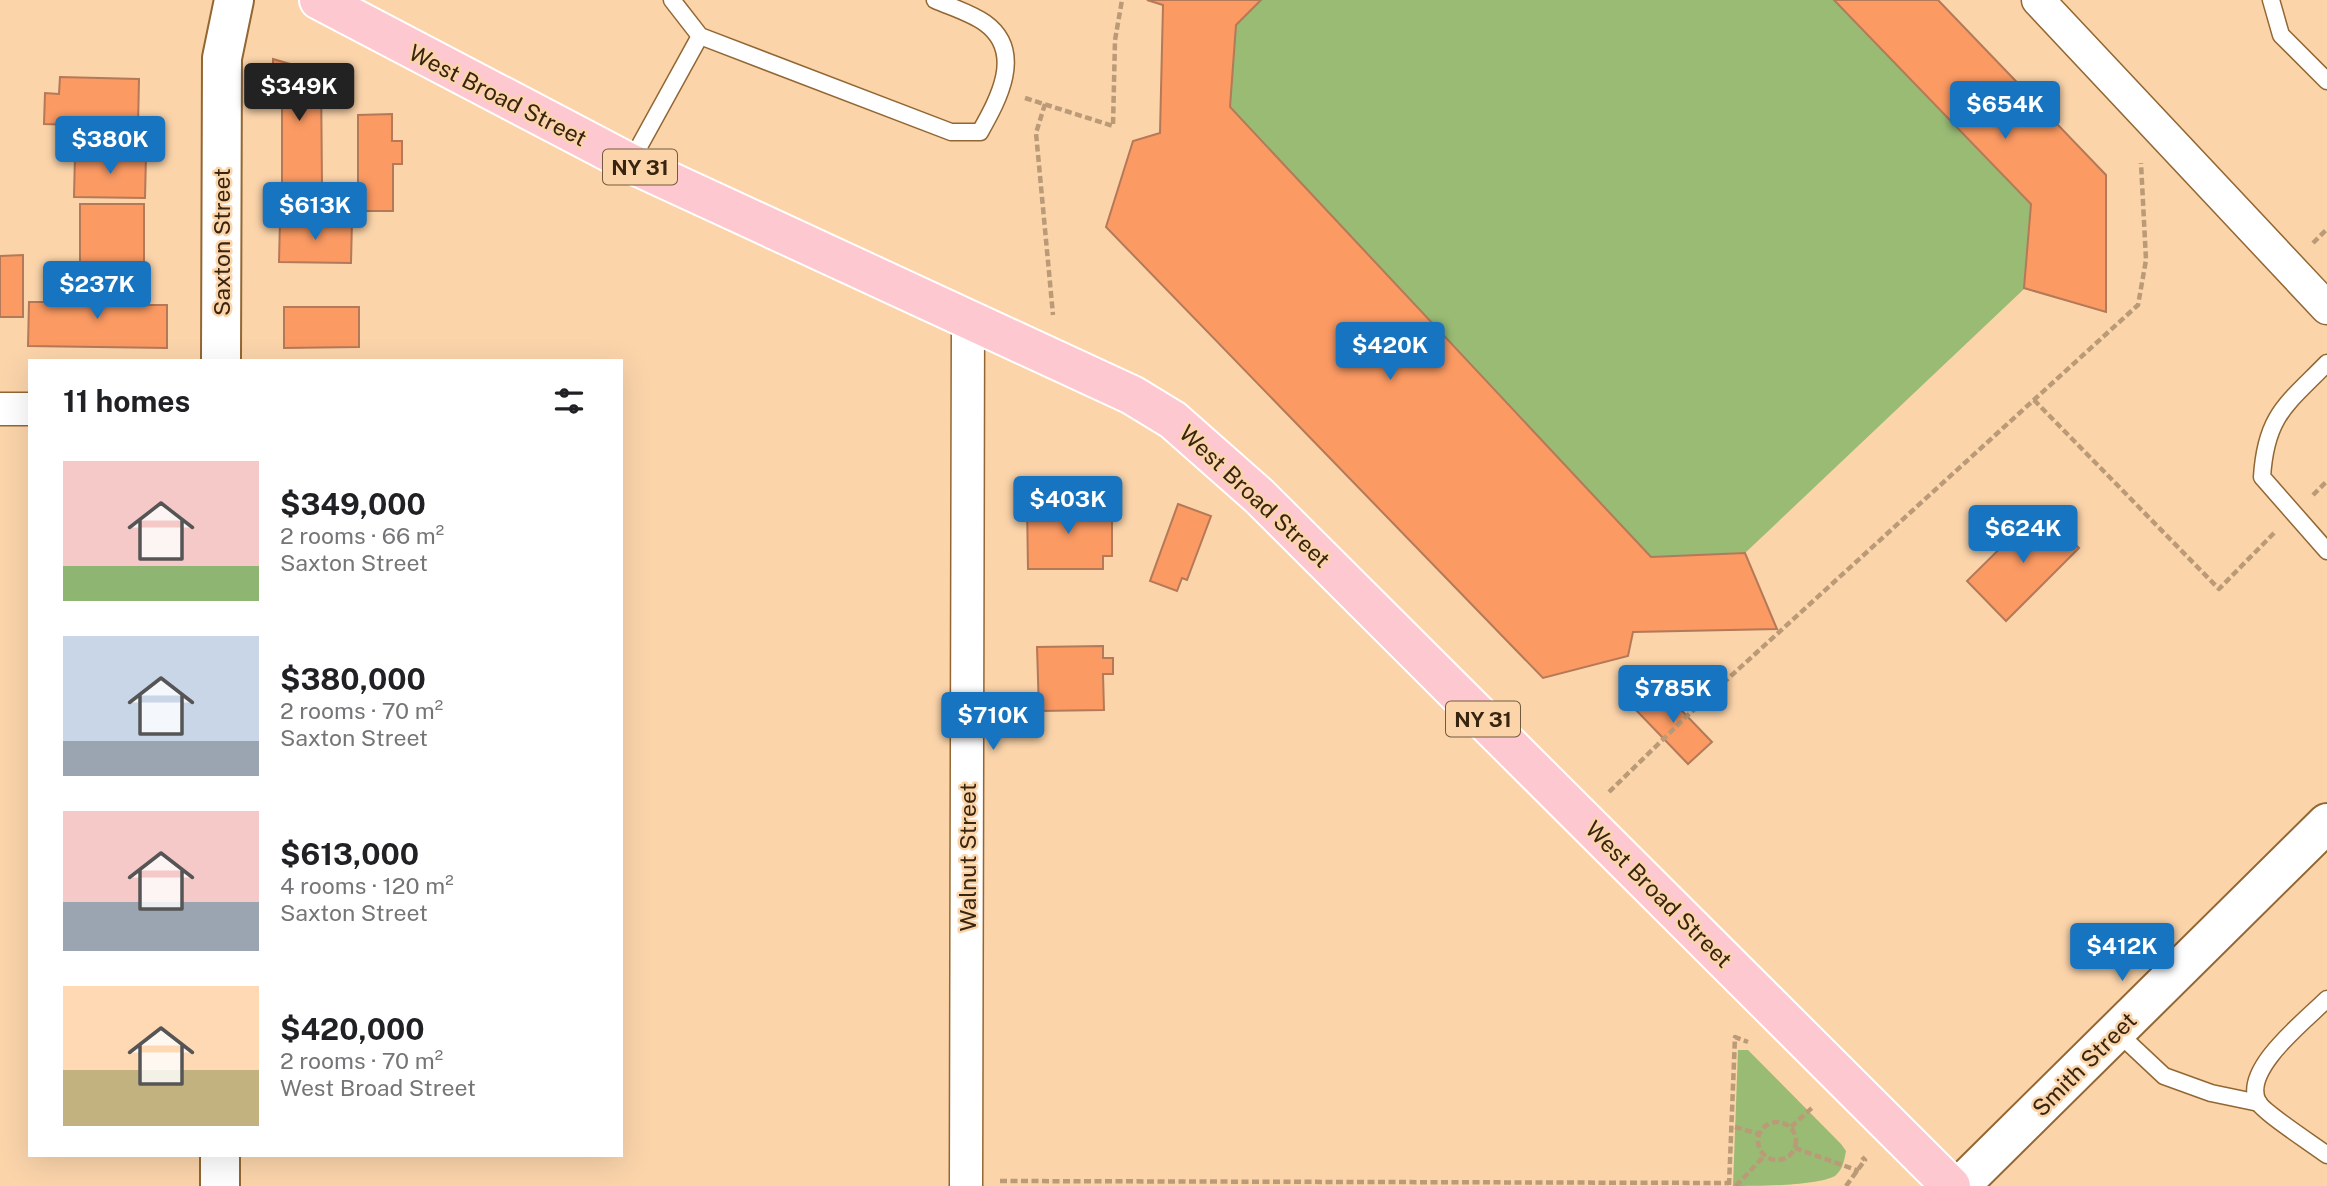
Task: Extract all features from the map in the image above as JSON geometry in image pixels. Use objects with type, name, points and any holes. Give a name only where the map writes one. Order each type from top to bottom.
[{"type":"main road","name":"West Broad Street","points":[[319,0],[390,40],[630,163],[1057,359],[1132,395],[1173,420],[1214,454],[1951,1186]]},
{"type":"street","name":"Saxton Street","points":[[221,359],[222,58],[234,0]]},
{"type":"street","points":[[2038,0],[2327,308]]},
{"type":"street","name":"Walnut Street","points":[[966,1186],[968,318]]},
{"type":"street","points":[[0,409],[28,409]]},
{"type":"street","name":"Smith Street","points":[[1960,1186],[2327,824]]},
{"type":"street","points":[[220,1157],[220,1186]]},
{"type":"lane","points":[[672,0],[700,36],[951,132],[980,132],[1000,96],[1005,76],[1007,66],[1000,39],[986,23],[935,0]]},
{"type":"lane","points":[[2271,0],[2281,34],[2327,81]]},
{"type":"lane","points":[[630,163],[700,36]]},
{"type":"lane","points":[[2327,363],[2275,417],[2264,451],[2262,477],[2327,551]]},
{"type":"lane","points":[[2259,1103],[2254,1086],[2263,1063],[2327,999]]},
{"type":"lane","points":[[2116,1031],[2164,1076],[2211,1093],[2259,1103],[2327,1155]]},
{"type":"path","points":[[1019,96],[1113,126],[1115,40],[1122,0]]},
{"type":"path","points":[[1583,818],[1687,716],[2138,305],[2146,260],[2145,182],[2131,100]]},
{"type":"path","points":[[1045,104],[1036,134],[1057,359]]},
{"type":"path","points":[[2035,400],[2219,589],[2327,481]]},
{"type":"path","points":[[1000,1181],[1729,1185],[1735,1037]]},
{"type":"path","points":[[1791,1127],[1814,1106]]},
{"type":"path","points":[[1772,1123],[1784,1123],[1791,1127],[1796,1135],[1795,1148],[1792,1154],[1780,1160],[1765,1155],[1759,1147],[1759,1134],[1772,1123]]},
{"type":"path","points":[[1735,1126],[1759,1134]]},
{"type":"path","points":[[1795,1148],[1859,1171]]},
{"type":"path","points":[[1736,1186],[1765,1155]]},
{"type":"green space","points":[[1147,0],[1938,0],[2106,175],[2106,312],[2024,289],[1745,553],[1777,629],[1633,632],[1628,656],[1543,678],[1106,227],[1133,141],[1160,133],[1163,6]]},
{"type":"green space","points":[[1738,1050],[1748,1050],[1841,1144],[1846,1151],[1841,1168],[1835,1176],[1801,1184],[1733,1186]]},
{"type":"building","points":[[1147,0],[1261,0],[1236,25],[1230,107],[1651,557],[1745,553],[1777,629],[1633,632],[1628,656],[1543,678],[1106,227],[1133,141],[1160,133],[1163,5]]},
{"type":"building","points":[[1834,0],[1938,0],[2106,175],[2106,312],[2024,288],[2031,204]]},
{"type":"building","points":[[273,59],[321,73],[322,186],[282,186],[282,108],[273,108]]},
{"type":"building","points":[[60,77],[139,79],[138,127],[44,124],[45,93],[59,94]]},
{"type":"building","points":[[392,114],[392,141],[402,141],[402,164],[393,164],[393,211],[358,211],[358,115]]},
{"type":"building","points":[[75,154],[146,155],[145,198],[74,197]]},
{"type":"building","points":[[80,204],[144,204],[144,264],[80,264]]},
{"type":"building","points":[[280,220],[352,221],[351,263],[279,262]]},
{"type":"building","points":[[23,255],[23,317],[0,317],[0,256]]},
{"type":"building","points":[[50,291],[143,292],[143,305],[167,305],[167,348],[28,346],[29,302],[50,302]]},
{"type":"building","points":[[284,307],[359,307],[359,347],[284,348]]},
{"type":"building","points":[[1103,503],[1103,517],[1112,517],[1112,556],[1103,556],[1103,569],[1028,569],[1027,504]]},
{"type":"building","points":[[1178,504],[1211,516],[1187,580],[1182,578],[1177,591],[1150,581]]},
{"type":"building","points":[[2040,509],[2079,548],[2006,621],[1967,581]]},
{"type":"building","points":[[1103,646],[1103,658],[1113,658],[1113,674],[1103,674],[1104,710],[1039,711],[1037,647]]},
{"type":"building","points":[[1657,685],[1712,742],[1688,764],[1634,708]]}]
